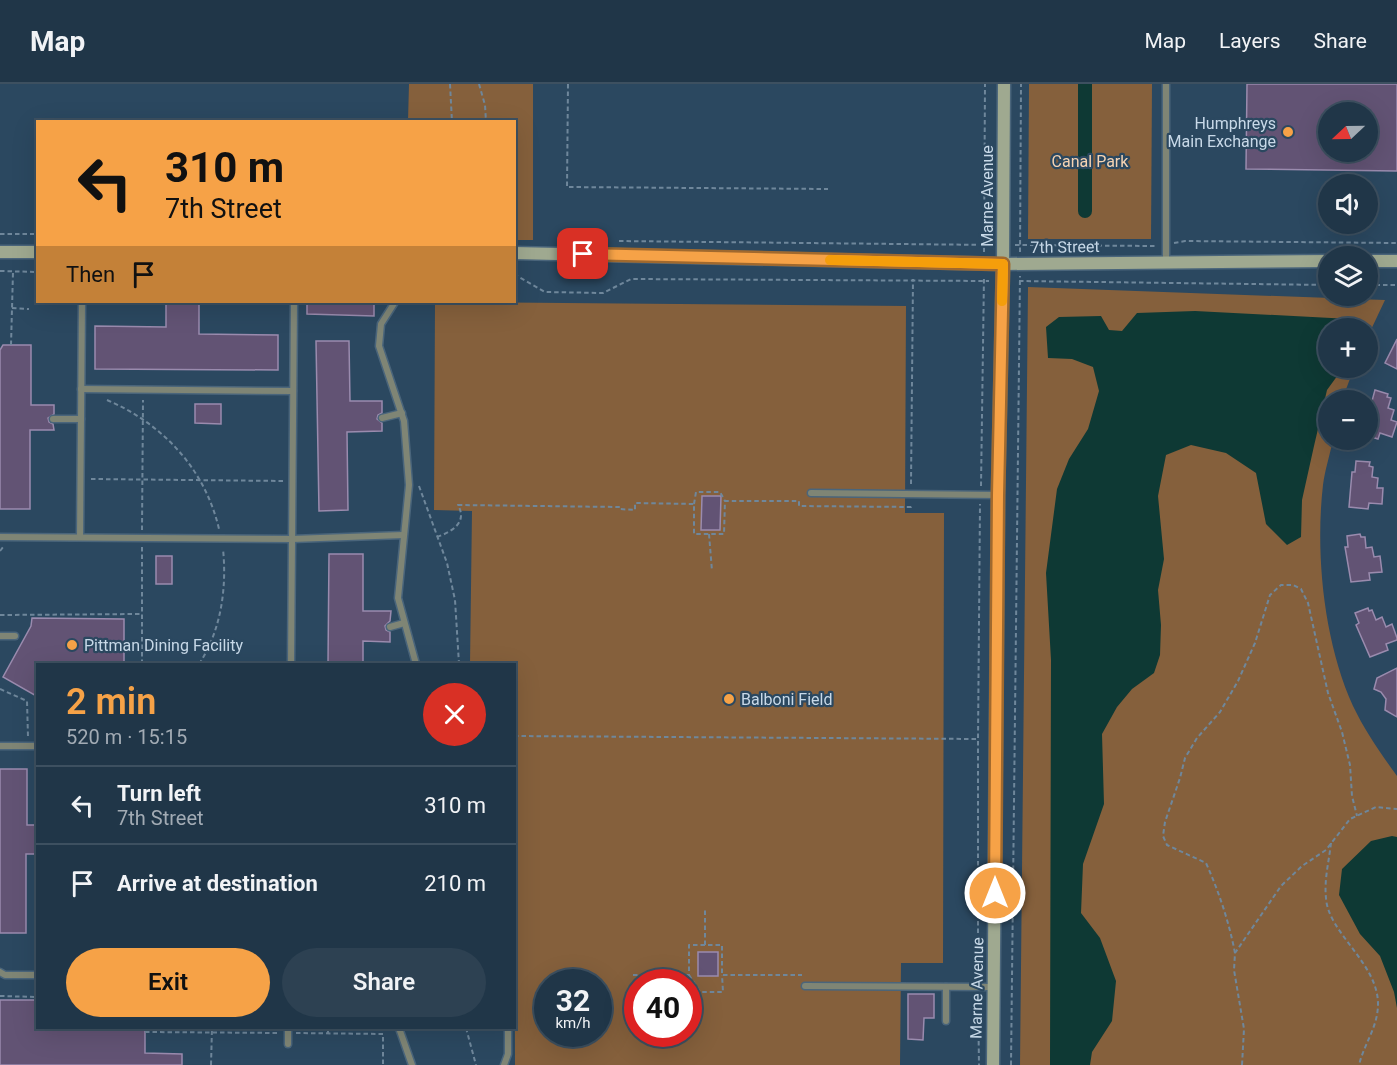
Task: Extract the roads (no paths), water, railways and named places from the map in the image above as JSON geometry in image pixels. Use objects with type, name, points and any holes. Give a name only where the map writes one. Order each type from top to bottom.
[{"type":"street","name":"Marne Avenue","points":[[993,1065],[1004,84]]},
{"type":"street","points":[[0,252],[36,252]]},
{"type":"street","name":"7th Street","points":[[516,253],[984,264],[1318,261]]},
{"type":"street","points":[[1378,261],[1397,261]]},
{"type":"lane","points":[[1166,84],[1166,262]]},
{"type":"lane","points":[[81,537],[82,303]]},
{"type":"lane","points":[[291,663],[294,303]]},
{"type":"lane","points":[[394,303],[381,324],[379,346],[402,413],[408,455],[409,485],[399,598],[416,663]]},
{"type":"lane","points":[[81,389],[293,391]]},
{"type":"lane","points":[[382,418],[402,413]]},
{"type":"lane","points":[[54,419],[81,419]]},
{"type":"lane","points":[[811,493],[998,495]]},
{"type":"lane","points":[[0,537],[292,539],[403,535]]},
{"type":"lane","points":[[390,627],[404,623]]},
{"type":"lane","points":[[0,636],[15,636]]},
{"type":"lane","points":[[0,746],[36,746]]},
{"type":"lane","points":[[0,972],[5,975],[36,975]]},
{"type":"lane","points":[[805,986],[994,987]]},
{"type":"lane","points":[[946,987],[946,1021]]},
{"type":"lane","points":[[288,1029],[288,1044]]},
{"type":"lane","points":[[399,1029],[412,1065]]},
{"type":"lane","points":[[504,1065],[508,1054],[508,1029]]},
{"type":"waterway","points":[[1085,84],[1085,211]]},
{"type":"place","name":"Humphreys Main Exchange","points":[[1288,132]]},
{"type":"place","name":"Pittman Dining Facility","points":[[72,645]]},
{"type":"place","name":"Balboni Field","points":[[729,699]]},
{"type":"park label","name":"Canal Park","points":[[1090,161]]}]
